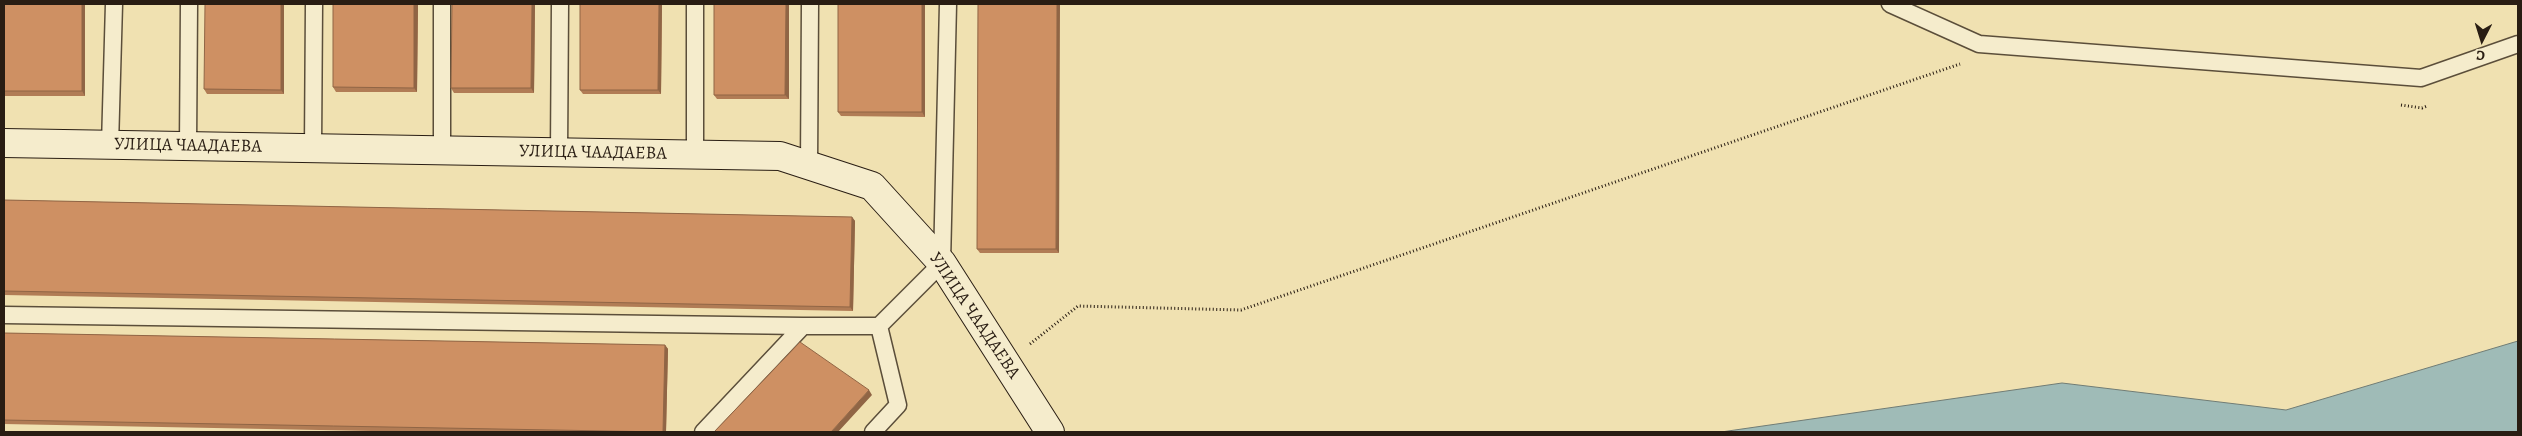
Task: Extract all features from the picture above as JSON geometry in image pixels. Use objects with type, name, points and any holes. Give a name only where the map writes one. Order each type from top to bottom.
[{"type":"street","name":"УЛИЦА ЧААДАЕВА","points":[[4,143],[780,156],[872,186],[942,263],[1050,432]]},
{"type":"lane","points":[[110,145],[114,4]]},
{"type":"lane","points":[[188,146],[189,4]]},
{"type":"lane","points":[[313,148],[314,4]]},
{"type":"lane","points":[[442,4],[442,150]]},
{"type":"lane","points":[[559,152],[560,4]]},
{"type":"lane","points":[[694,4],[695,155]]},
{"type":"lane","points":[[809,166],[810,4]]},
{"type":"lane","points":[[4,315],[879,326],[942,263],[948,4]]},
{"type":"lane","points":[[1890,4],[1980,44],[2421,78],[2518,44]]},
{"type":"lane","points":[[703,432],[803,326]]},
{"type":"lane","points":[[873,432],[898,405],[879,326]]},
{"type":"path","points":[[1006,363],[1078,306],[1241,310],[1970,61]]},
{"type":"path","points":[[2392,105],[2422,108],[2430,105]]},
{"type":"water","points":[[2518,341],[2518,432],[1721,432],[2062,383],[2286,410]]},
{"type":"building","points":[[4,4],[82,4],[82,91],[4,91]]},
{"type":"building","points":[[205,4],[281,4],[281,90],[204,89]]},
{"type":"building","points":[[333,4],[414,4],[414,88],[333,87]]},
{"type":"building","points":[[452,4],[532,4],[531,88],[451,88]]},
{"type":"building","points":[[580,4],[659,4],[658,90],[580,90]]},
{"type":"building","points":[[714,4],[786,4],[785,95],[714,95]]},
{"type":"building","points":[[838,4],[922,4],[922,112],[838,112]]},
{"type":"building","points":[[978,4],[1057,4],[1056,249],[977,249]]},
{"type":"building","points":[[4,200],[852,217],[850,307],[4,291]]},
{"type":"building","points":[[4,333],[665,345],[663,432],[4,420]]},
{"type":"building","points":[[800,342],[869,390],[831,432],[714,432]]}]
